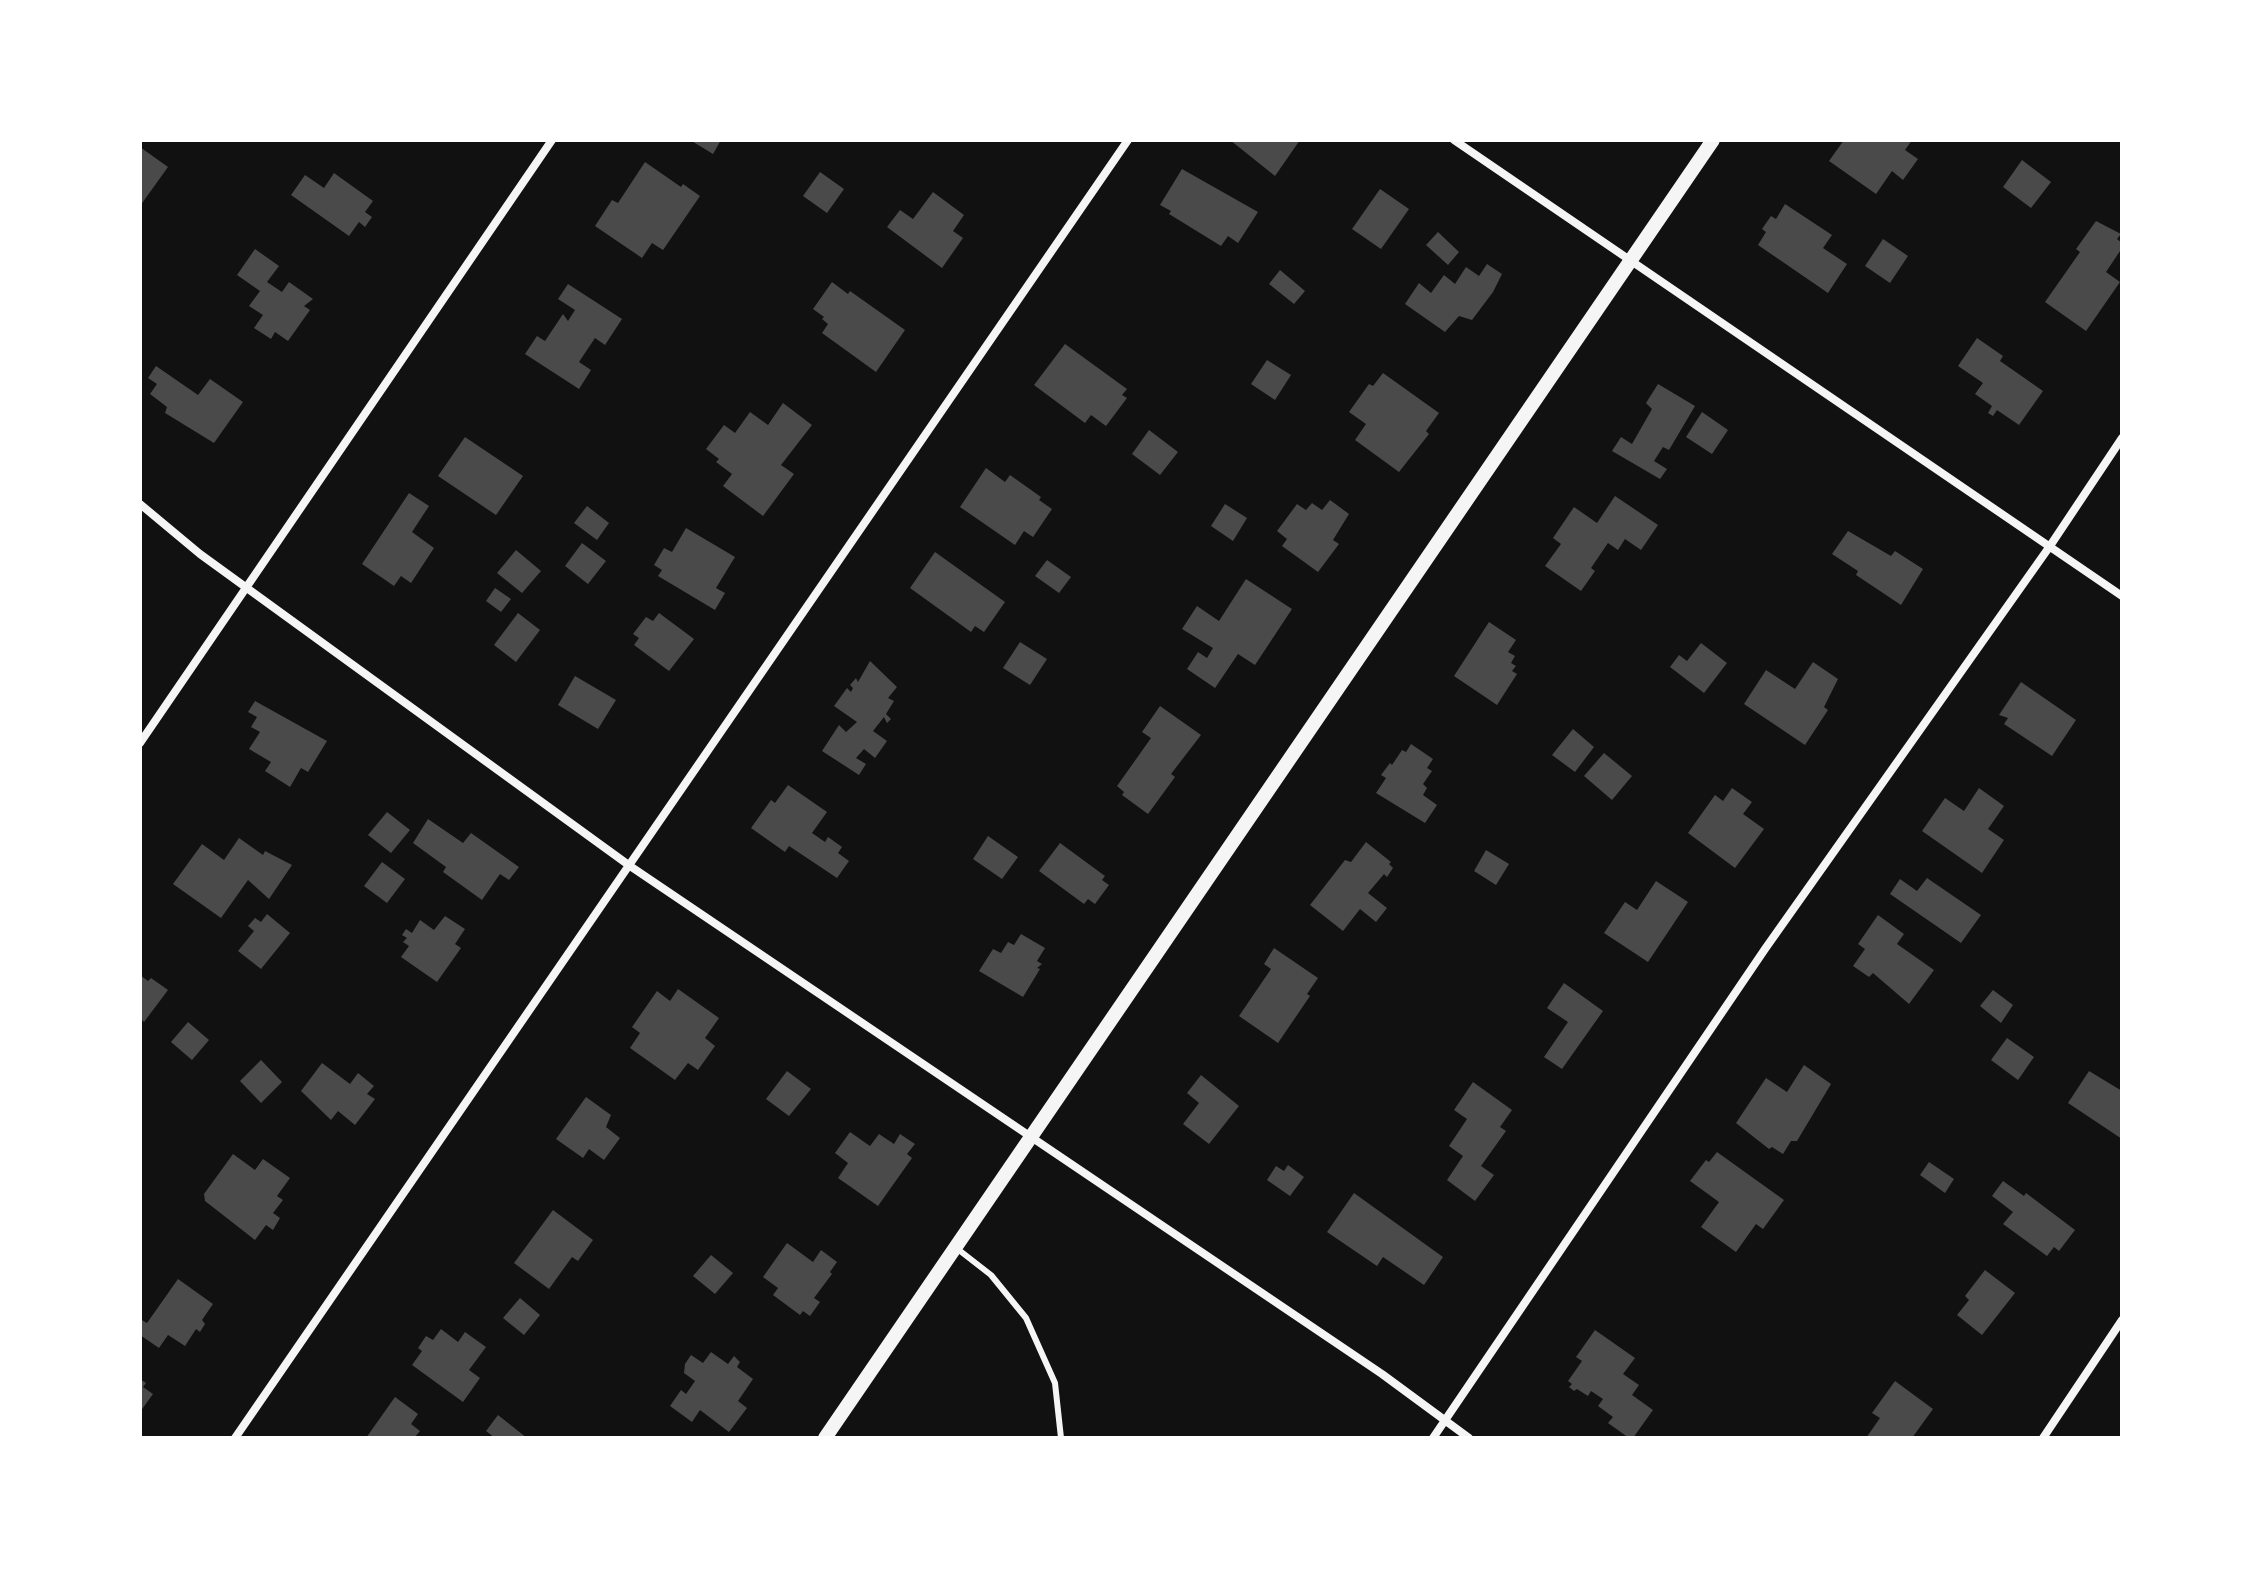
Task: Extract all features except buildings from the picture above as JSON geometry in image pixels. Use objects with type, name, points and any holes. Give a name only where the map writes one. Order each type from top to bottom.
[{"type":"street","points":[[140,743],[552,140]]},
{"type":"street","points":[[235,1438],[1128,140]]},
{"type":"street","points":[[1454,140],[2122,596]]},
{"type":"street","points":[[825,1438],[1713,140]]},
{"type":"street","points":[[1433,1438],[1765,949],[2050,546],[2122,438]]},
{"type":"street","points":[[140,504],[200,554],[630,866],[1369,1365],[1469,1438]]},
{"type":"street","points":[[2043,1438],[2122,1320]]},
{"type":"lane","points":[[955,1247],[991,1275],[1026,1318],[1055,1383],[1061,1438]]}]
